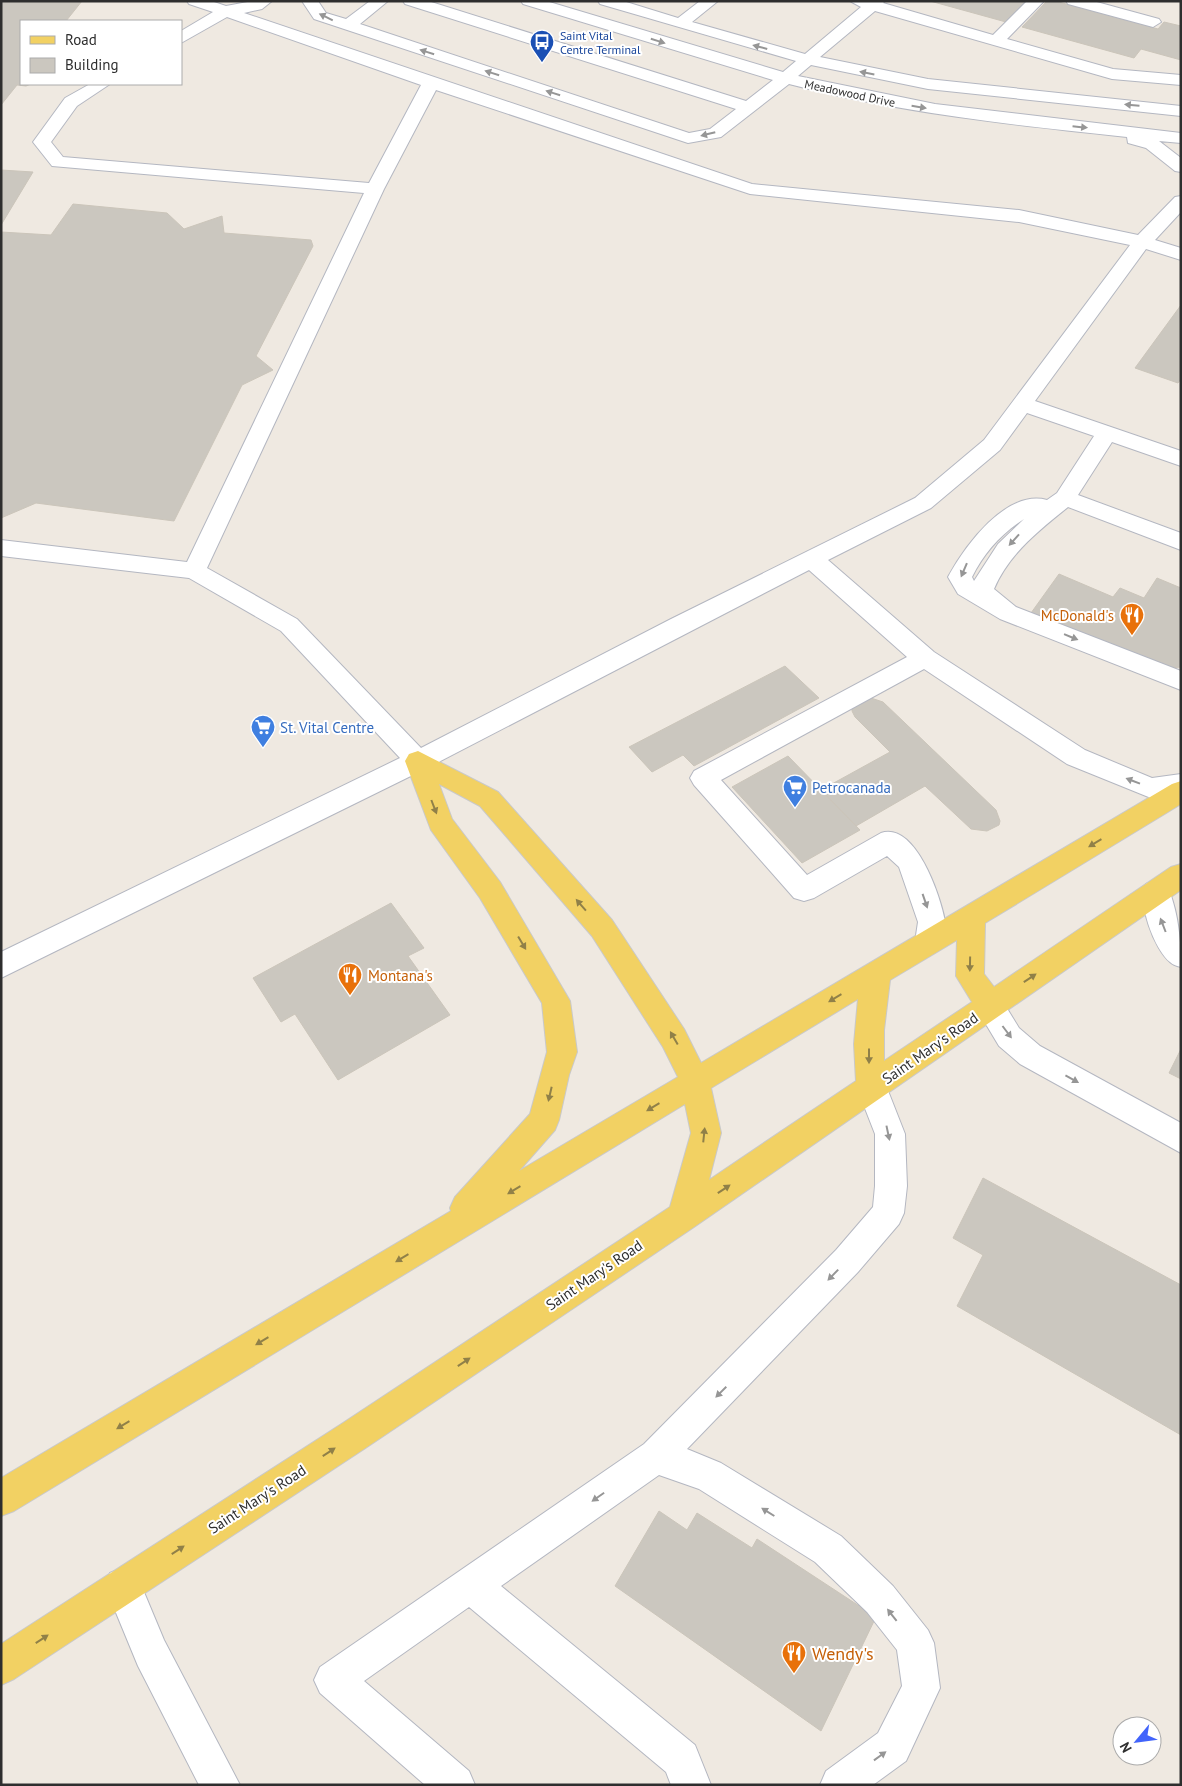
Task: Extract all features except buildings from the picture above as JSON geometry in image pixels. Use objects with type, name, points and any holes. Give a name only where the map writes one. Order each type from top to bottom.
[{"type":"main road","points":[[418,761],[489,799],[595,921],[674,1038],[695,1082],[706,1133],[683,1216]]},
{"type":"main road","points":[[418,761],[440,822],[490,890],[556,1001],[562,1052],[554,1075],[544,1120],[443,1232]]},
{"type":"main road","points":[[1,1498],[1181,791]]},
{"type":"main road","name":"Saint Mary's Road","points":[[1,1666],[683,1216],[1181,875]]},
{"type":"main road","points":[[971,917],[970,976],[990,1006]]},
{"type":"main road","points":[[872,1088],[868,1062],[869,1016],[877,973]]},
{"type":"street","points":[[195,1],[228,6],[256,6],[264,1]]},
{"type":"street","points":[[310,1],[320,16],[688,138],[715,133],[808,60],[869,3],[1112,74],[1181,80]]},
{"type":"street","points":[[348,26],[380,1]]},
{"type":"street","points":[[411,1],[748,107]]},
{"type":"street","points":[[458,1],[464,12],[472,20]]},
{"type":"street","name":"Meadowood Drive","points":[[529,1],[786,78],[872,98],[949,112],[1181,138]]},
{"type":"street","name":"Meadowood Drive","points":[[606,1],[808,60],[928,84],[1181,110]]},
{"type":"street","points":[[680,24],[710,1]]},
{"type":"street","points":[[996,41],[1036,1]]},
{"type":"street","points":[[1074,1],[1153,22]]},
{"type":"street","points":[[182,37],[228,6]]},
{"type":"street","points":[[228,6],[431,83],[750,189],[1019,216],[1142,242],[1181,254]]},
{"type":"street","points":[[194,571],[375,189],[431,83]]},
{"type":"street","points":[[100,85],[71,102],[42,142],[58,162],[375,189]]},
{"type":"street","points":[[1104,129],[1152,144],[1181,167]]},
{"type":"street","points":[[1,966],[418,761],[923,503],[992,445],[1142,242],[1181,201]]},
{"type":"street","points":[[1023,404],[1181,459]]},
{"type":"street","points":[[1107,433],[1060,502],[1028,526],[1004,551],[988,575],[982,590],[989,600],[1008,613],[1181,680]]},
{"type":"street","points":[[1060,502],[1181,542]]},
{"type":"street","points":[[1,548],[194,571],[289,625],[418,761]]},
{"type":"street","points":[[812,559],[924,658],[1076,757],[1151,788],[1181,784]]},
{"type":"street","points":[[924,658],[702,778],[804,890],[890,841],[910,861],[932,922],[929,942]]},
{"type":"street","points":[[1156,892],[1161,924],[1173,948],[1181,954]]},
{"type":"street","points":[[990,1006],[1010,1037],[1030,1055],[1181,1139]]},
{"type":"street","points":[[455,1785],[333,1680],[656,1456],[748,1365],[888,1213],[891,1186],[890,1134],[872,1088]]},
{"type":"street","points":[[656,1456],[708,1475],[828,1549],[880,1599],[915,1643],[921,1688],[892,1747],[840,1785]]},
{"type":"street","points":[[470,1584],[681,1759],[691,1785]]},
{"type":"street","points":[[123,1586],[151,1653],[220,1785]]},
{"type":"place","name":"Saint Vital Centre Terminal","points":[[542,63]]},
{"type":"place","name":"McDonald's","points":[[1132,636]]},
{"type":"place","name":"St. Vital Centre","points":[[263,748]]},
{"type":"place","name":"Petrocanada","points":[[795,808]]},
{"type":"place","name":"Montana's","points":[[350,996]]},
{"type":"place","name":"Wendy's","points":[[794,1674]]}]
